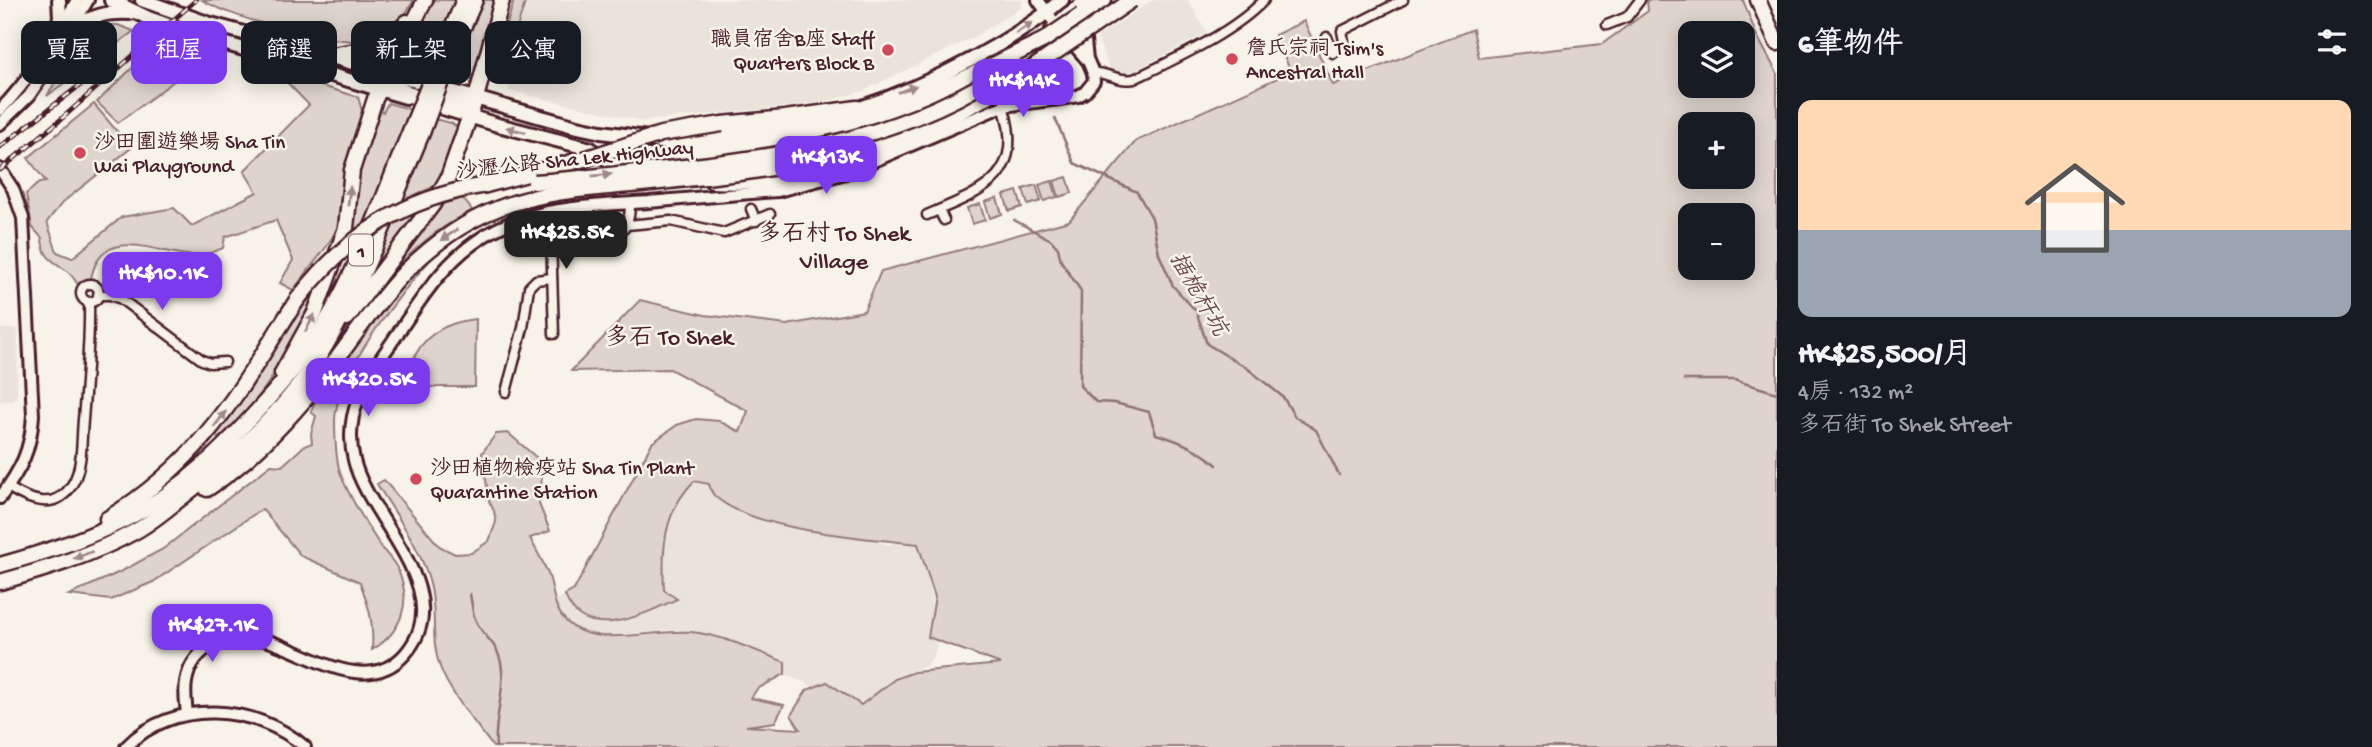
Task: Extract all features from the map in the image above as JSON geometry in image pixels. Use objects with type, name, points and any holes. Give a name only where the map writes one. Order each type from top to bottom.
[{"type":"highway","name":"1","points":[[457,21],[464,0]]},
{"type":"highway","name":"1","points":[[464,21],[475,0]]},
{"type":"highway","points":[[326,345],[442,189],[456,159],[470,117],[502,0]]},
{"type":"highway","name":"沙瀝公路 Sha Lek Highway","points":[[74,540],[146,494],[191,454],[234,401],[297,300],[332,258],[381,220],[429,199],[486,185],[785,155],[886,129],[951,102],[993,78],[1104,0]]},
{"type":"highway","name":"沙瀝公路 Sha Lek Highway","points":[[160,516],[221,480],[282,425],[317,385],[380,300],[406,271],[444,238],[489,212],[557,193],[765,169],[891,142],[947,118],[1000,89],[1132,0]]},
{"type":"highway","points":[[1758,2],[1777,43]]},
{"type":"highway","points":[[337,54],[379,48],[390,41],[422,4]]},
{"type":"highway","points":[[414,21],[422,4]]},
{"type":"highway","points":[[644,138],[709,146],[761,142],[811,133],[932,93],[1044,40]]},
{"type":"highway","points":[[265,402],[315,313],[345,228],[352,170],[382,84]]},
{"type":"highway","points":[[392,84],[419,100]]},
{"type":"highway","name":"1","points":[[0,582],[107,546],[160,516],[244,446],[286,401],[326,345],[372,250],[435,84]]},
{"type":"highway","points":[[433,87],[442,98],[465,107],[470,117]]},
{"type":"highway","points":[[486,185],[577,161],[661,134],[858,108]]},
{"type":"highway","name":"1","points":[[0,565],[30,557],[130,517],[172,490],[245,426],[298,364],[329,317],[417,131]]},
{"type":"highway","points":[[583,148],[633,169],[720,181],[770,180],[816,172],[891,142]]},
{"type":"main road","points":[[59,0],[59,21]]},
{"type":"main road","points":[[111,0],[194,34],[583,148],[659,157],[703,158],[762,153],[809,145],[876,124],[946,95],[975,79],[1057,26],[1088,0]]},
{"type":"main road","points":[[142,0],[241,32]]},
{"type":"main road","points":[[424,84],[585,129],[644,138],[762,132],[820,120],[858,108],[955,68],[1000,43],[1055,4]]},
{"type":"main road","points":[[84,21],[97,14],[109,12],[138,13]]},
{"type":"street","points":[[65,21],[77,0]]},
{"type":"street","points":[[77,21],[88,0]]},
{"type":"street","points":[[1038,0],[1055,4],[1067,15],[1085,40],[1087,61]]},
{"type":"street","points":[[1093,73],[1107,74],[1121,80],[1134,79],[1236,24],[1264,0]]},
{"type":"street","points":[[1327,37],[1333,53],[1345,46],[1342,31],[1404,0]]},
{"type":"street","points":[[1607,25],[1628,17],[1640,0]]},
{"type":"street","points":[[187,715],[186,685],[193,663],[209,646],[227,639],[264,639],[330,666],[351,671],[387,668],[401,659],[414,640],[420,622],[420,593],[409,562],[359,477],[351,448],[352,420],[358,395],[372,370],[436,279],[463,251],[505,224],[547,212],[778,191],[814,183],[857,169],[1003,106],[1078,96],[1091,87],[1094,81],[1093,73],[1087,61],[1057,26],[1055,4]]},
{"type":"street","points":[[0,110],[24,84]]},
{"type":"street","points":[[0,124],[29,96],[37,84]]},
{"type":"street","points":[[927,215],[982,190],[1002,168],[1010,137],[1003,106]]},
{"type":"street","points":[[0,169],[4,184],[20,208],[25,233],[33,415],[31,441],[26,456],[0,498]]},
{"type":"street","points":[[562,246],[609,241],[627,225],[630,203]]},
{"type":"street","points":[[751,209],[756,221]]},
{"type":"street","points":[[939,210],[944,220]]},
{"type":"street","points":[[547,212],[551,238],[554,334]]},
{"type":"street","points":[[627,225],[671,221],[724,233],[770,214]]},
{"type":"street","points":[[506,392],[517,353],[529,287],[536,280],[552,278]]},
{"type":"street","points":[[93,285],[98,295],[89,302],[81,295],[83,287],[93,285]]},
{"type":"street","points":[[98,295],[121,299],[202,360],[209,363],[225,362]]},
{"type":"street","points":[[8,486],[27,499],[44,501],[62,495],[74,482],[79,464],[83,422],[90,333],[89,302]]},
{"type":"street","points":[[125,747],[148,729],[167,720],[187,715],[218,713],[249,718],[277,729],[305,747]]},
{"type":"shaded area","points":[[202,0],[414,0],[400,21],[351,21],[351,40],[337,39],[337,21],[256,21]]},
{"type":"shaded area","points":[[435,0],[457,0],[449,21],[423,21]]},
{"type":"shaded area","points":[[482,0],[496,0],[490,21],[485,21],[485,40],[474,80],[471,79],[471,27]]},
{"type":"shaded area","points":[[514,0],[526,0],[519,21],[508,21]]},
{"type":"shaded area","points":[[528,0],[1022,0],[1022,7],[974,37],[863,91],[827,101],[786,107],[642,121],[510,91],[507,84],[581,84],[581,21],[521,21]]},
{"type":"shaded area","points":[[1153,0],[1188,0],[1207,33],[1127,74],[1109,68],[1097,37]]},
{"type":"shaded area","points":[[1647,0],[1743,0],[1751,21],[1678,21],[1678,98],[1755,98],[1755,31],[1777,73],[1777,747],[493,747],[450,688],[437,657],[433,598],[422,560],[377,484],[384,480],[439,546],[455,554],[471,553],[489,541],[496,522],[489,501],[482,453],[496,434],[508,433],[537,458],[542,477],[539,504],[550,531],[530,538],[547,571],[556,605],[565,620],[592,635],[627,636],[682,632],[710,635],[785,662],[785,674],[757,689],[751,698],[784,705],[775,722],[746,726],[800,729],[791,715],[807,690],[827,682],[861,705],[895,679],[914,672],[1001,664],[928,637],[935,597],[918,544],[842,536],[758,518],[717,498],[709,484],[694,481],[670,518],[664,545],[664,590],[677,599],[632,618],[600,622],[586,619],[574,610],[565,595],[574,590],[652,443],[677,425],[696,419],[719,421],[740,432],[748,411],[670,369],[571,371],[640,300],[705,315],[787,325],[864,311],[881,271],[1069,221],[1136,141],[1291,72],[1275,35],[1304,21],[1333,85],[1473,29],[1479,58],[1602,44],[1648,11]]},
{"type":"shaded area","points":[[117,25],[131,30],[131,33],[117,44]]},
{"type":"shaded area","points":[[131,69],[131,84],[170,84],[118,123],[97,102]]},
{"type":"shaded area","points":[[54,84],[63,84],[47,96]]},
{"type":"shaded area","points":[[289,84],[315,84],[358,97],[362,111],[344,168],[339,226],[293,290],[280,283],[293,260],[276,220],[225,237],[223,248],[202,255],[186,255],[135,246],[120,246],[106,251],[96,263],[90,284],[82,290],[72,276],[48,257],[42,238],[32,227],[26,194],[39,183],[46,182],[28,158],[94,104],[131,148],[63,202],[47,222],[57,252],[72,258],[122,217],[174,208],[192,226],[257,192],[244,171],[309,105]]},
{"type":"shaded area","points":[[388,103],[416,111],[370,219],[353,231],[356,170],[374,109],[383,112]]},
{"type":"shaded area","points":[[434,119],[451,123],[457,127],[458,132],[440,184],[399,202]]},
{"type":"shaded area","points":[[1067,177],[1072,193],[1059,197],[1054,181]]},
{"type":"shaded area","points":[[1052,181],[1057,197],[1044,201],[1039,185]]},
{"type":"shaded area","points":[[1036,185],[1041,201],[1028,205],[1023,189]]},
{"type":"shaded area","points":[[1017,191],[1022,207],[1009,211],[1004,195]]},
{"type":"shaded area","points":[[461,196],[472,210],[435,233],[405,260],[378,291],[329,357],[369,294],[439,202]]},
{"type":"shaded area","points":[[997,198],[1002,214],[990,218],[985,202]]},
{"type":"shaded area","points":[[980,204],[985,220],[972,224],[967,208]]},
{"type":"shaded area","points":[[421,207],[362,291],[387,224]]},
{"type":"shaded area","points":[[436,253],[407,287],[359,355],[347,378],[335,419],[337,459],[343,480],[370,530],[395,565],[402,580],[402,615],[382,643],[372,650],[370,615],[360,582],[301,556],[262,509],[153,582],[111,600],[69,595],[163,549],[271,465],[282,466],[304,446],[312,443],[311,434],[316,416],[311,412],[315,402],[409,274]]},
{"type":"shaded area","points":[[314,293],[286,353],[263,390],[235,424],[218,438],[213,435],[287,326]]},
{"type":"shaded area","points":[[476,319],[475,387],[407,387],[413,359],[428,339],[449,325]]},
{"type":"shaded area","points":[[0,329],[18,329],[17,396],[13,401],[0,401]]},
{"type":"shaded area","points":[[696,419],[719,421],[734,427],[762,519],[769,523],[787,525],[802,522],[825,533],[849,526],[887,545],[912,539],[937,557],[932,602],[937,646],[933,657],[925,666],[895,679],[861,706],[827,682],[814,687],[785,674],[784,662],[723,638],[671,630],[601,637],[581,632],[564,619],[554,601],[574,590],[652,443],[677,425]]},
{"type":"waterway","name":"插桅杆坑","points":[[1055,118],[1074,163],[1137,192],[1152,218],[1159,254],[1173,286],[1196,311],[1207,344],[1247,368],[1283,397],[1295,417],[1316,430],[1339,475]]},
{"type":"waterway","points":[[1014,220],[1051,240],[1081,291],[1080,386],[1096,402],[1115,403],[1149,412],[1156,434],[1188,446],[1217,465]]},
{"type":"waterway","points":[[1684,380],[1734,380],[1777,393]]},
{"type":"waterway","points":[[470,594],[475,618],[496,649],[501,664],[502,687],[496,747]]},
{"type":"railway","points":[[0,170],[196,0]]},
{"type":"railway","points":[[0,147],[82,84]]},
{"type":"place","name":"職員宿舍B座 Staff Quarters Block B","points":[[888,50]]},
{"type":"place","name":"詹氏宗祠 Tsim's Ancestral Hall","points":[[1232,59]]},
{"type":"place","name":"沙田圍遊樂場 Sha Tin Wai Playground","points":[[80,153]]},
{"type":"place","name":"沙田植物檢疫站 Sha Tin Plant Quarantine Station","points":[[416,479]]},
{"type":"district","name":"多石村 To Shek Village","points":[[834,246]]},
{"type":"district","name":"多石 To Shek","points":[[669,336]]}]
